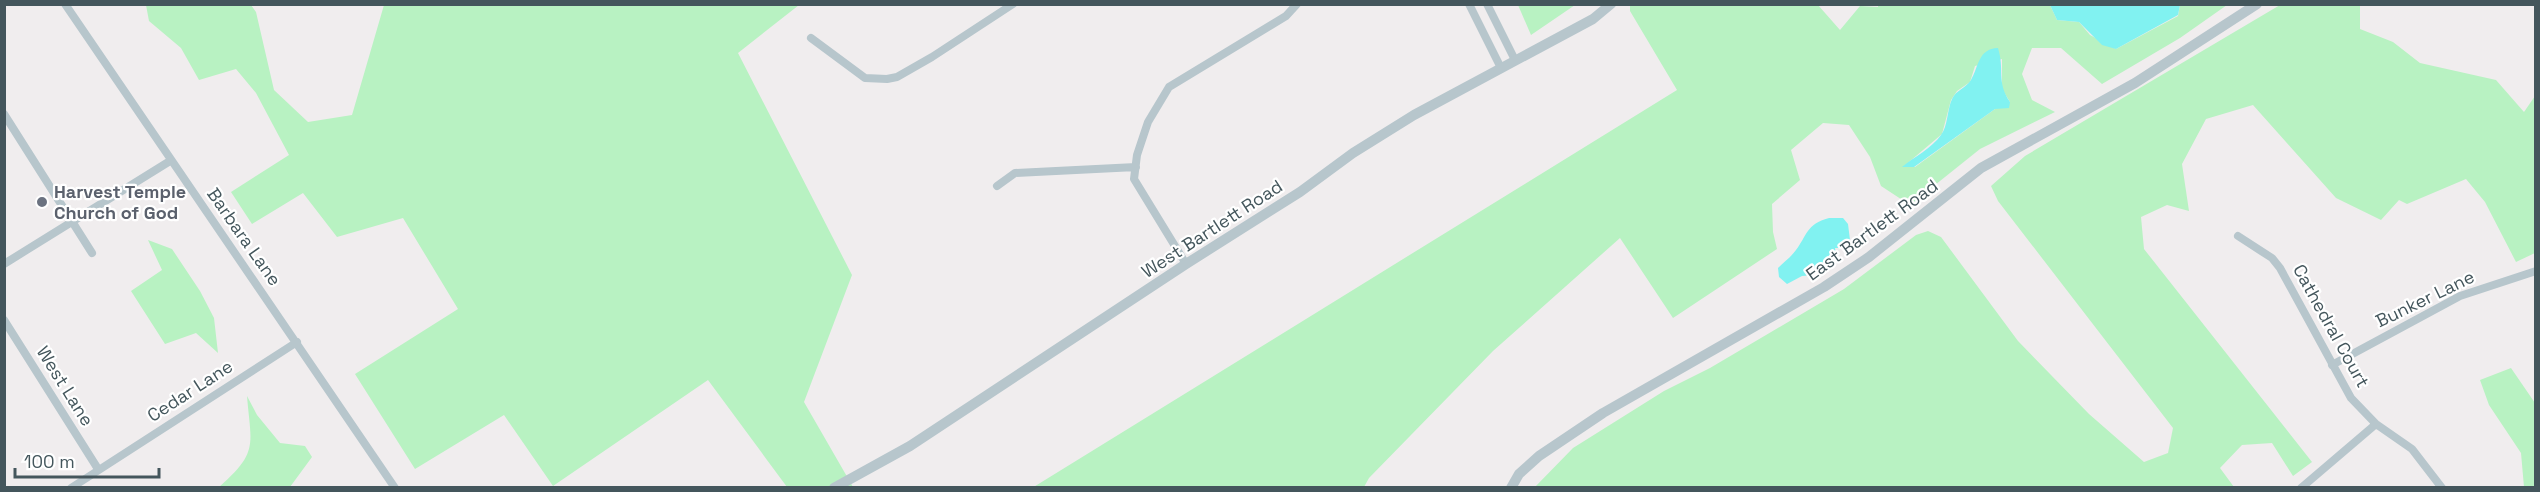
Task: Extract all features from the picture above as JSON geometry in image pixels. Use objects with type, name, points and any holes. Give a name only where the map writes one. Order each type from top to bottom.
[{"type":"street","name":"Barbara Lane","points":[[65,4],[395,488]]},
{"type":"street","points":[[811,38],[865,78],[887,79],[897,77],[932,57],[1002,7],[1013,4]]},
{"type":"street","points":[[1186,264],[1134,179],[1148,122],[1169,87],[1286,16],[1297,4]]},
{"type":"street","points":[[1469,4],[1479,19],[1501,68]]},
{"type":"street","points":[[1488,4],[1515,60]]},
{"type":"street","name":"West Bartlett Road","points":[[834,488],[910,446],[1397,126],[1593,19],[1611,4]]},
{"type":"street","name":"East Bartlett Road","points":[[1511,488],[1519,474],[1539,456],[1603,413],[1824,287],[1869,257],[1981,168],[2127,87],[2257,4]]},
{"type":"street","points":[[1479,19],[1493,13]]},
{"type":"street","points":[[4,114],[92,253]]},
{"type":"street","points":[[4,264],[170,160]]},
{"type":"street","points":[[997,186],[1014,173],[1136,166]]},
{"type":"street","name":"Cathedral Court","points":[[2238,236],[2262,250],[2280,268],[2351,398],[2376,424],[2412,448],[2442,488]]},
{"type":"street","name":"Bunker Lane","points":[[2332,365],[2460,296],[2535,271]]},
{"type":"street","name":"West Lane","points":[[4,320],[98,469]]},
{"type":"street","name":"Cedar Lane","points":[[71,488],[297,342]]},
{"type":"street","points":[[2301,488],[2376,424]]},
{"type":"green space","points":[[1878,4],[2050,5],[2057,20],[2079,22],[2090,35],[2116,49],[2178,16],[2180,5],[2227,5],[2180,38],[2102,84],[2061,48],[2032,48],[2022,74],[2032,100],[2055,112],[1980,149],[1910,205],[1881,186],[1870,157],[1849,125],[1823,123],[1791,150],[1800,180],[1772,204],[1773,232],[1777,249],[1673,318],[1620,238],[1493,351],[1369,478],[1364,487],[1032,488],[1677,90],[1630,11],[1630,5],[1818,5],[1840,30],[1860,6],[1878,7]],"holes":[[[2002,59],[2002,89],[2010,102],[1995,109],[1915,167],[1903,167],[1942,134],[1951,100],[1957,91],[1970,82],[1975,66]]]},
{"type":"green space","points":[[146,5],[251,5],[256,12],[274,90],[308,122],[352,115],[384,5],[799,5],[738,53],[852,275],[804,402],[853,487],[787,487],[708,380],[553,486],[504,415],[415,469],[355,374],[458,309],[403,218],[337,237],[303,193],[252,224],[231,192],[289,155],[256,93],[236,69],[199,80],[181,48],[149,21]]},
{"type":"green space","points":[[1518,5],[1575,5],[1531,35]]},
{"type":"green space","points":[[2280,5],[2360,5],[2360,29],[2393,42],[2420,63],[2496,80],[2524,112],[2535,96],[2535,253],[2516,262],[2485,202],[2466,179],[2407,204],[2399,200],[2381,220],[2336,198],[2253,105],[2206,119],[2182,164],[2189,211],[2167,205],[2141,217],[2144,249],[2312,462],[2293,476],[2272,443],[2242,445],[2220,468],[2234,487],[1534,488],[1573,448],[1664,391],[1710,368],[1844,289],[1916,235],[1928,231],[1941,237],[2018,341],[2089,414],[2144,462],[2168,453],[2173,428],[1998,201],[1991,186],[2025,156]]},
{"type":"green space","points":[[148,240],[172,249],[200,291],[214,318],[218,353],[196,333],[165,344],[131,291],[162,270]]},
{"type":"green space","points":[[2511,368],[2535,403],[2535,487],[2524,487],[2521,453],[2489,405],[2480,380]]},
{"type":"green space","points":[[247,396],[257,415],[280,443],[305,446],[312,457],[290,487],[219,487],[241,465],[250,447]]},
{"type":"water","points":[[2050,5],[2180,5],[2178,15],[2116,49],[2102,45],[2079,22],[2057,20]]},
{"type":"water","points":[[1998,48],[2003,88],[2010,102],[2009,108],[1995,109],[1914,167],[1902,167],[1937,140],[1945,127],[1950,103],[1954,96],[1971,80],[1986,51]]},
{"type":"water","points":[[1829,218],[1843,218],[1848,224],[1850,240],[1839,248],[1835,248],[1836,254],[1833,259],[1826,259],[1816,275],[1802,276],[1787,284],[1779,277],[1778,268],[1794,253],[1811,227]]},
{"type":"place","name":"Harvest Temple Church of God","points":[[42,202]]}]
